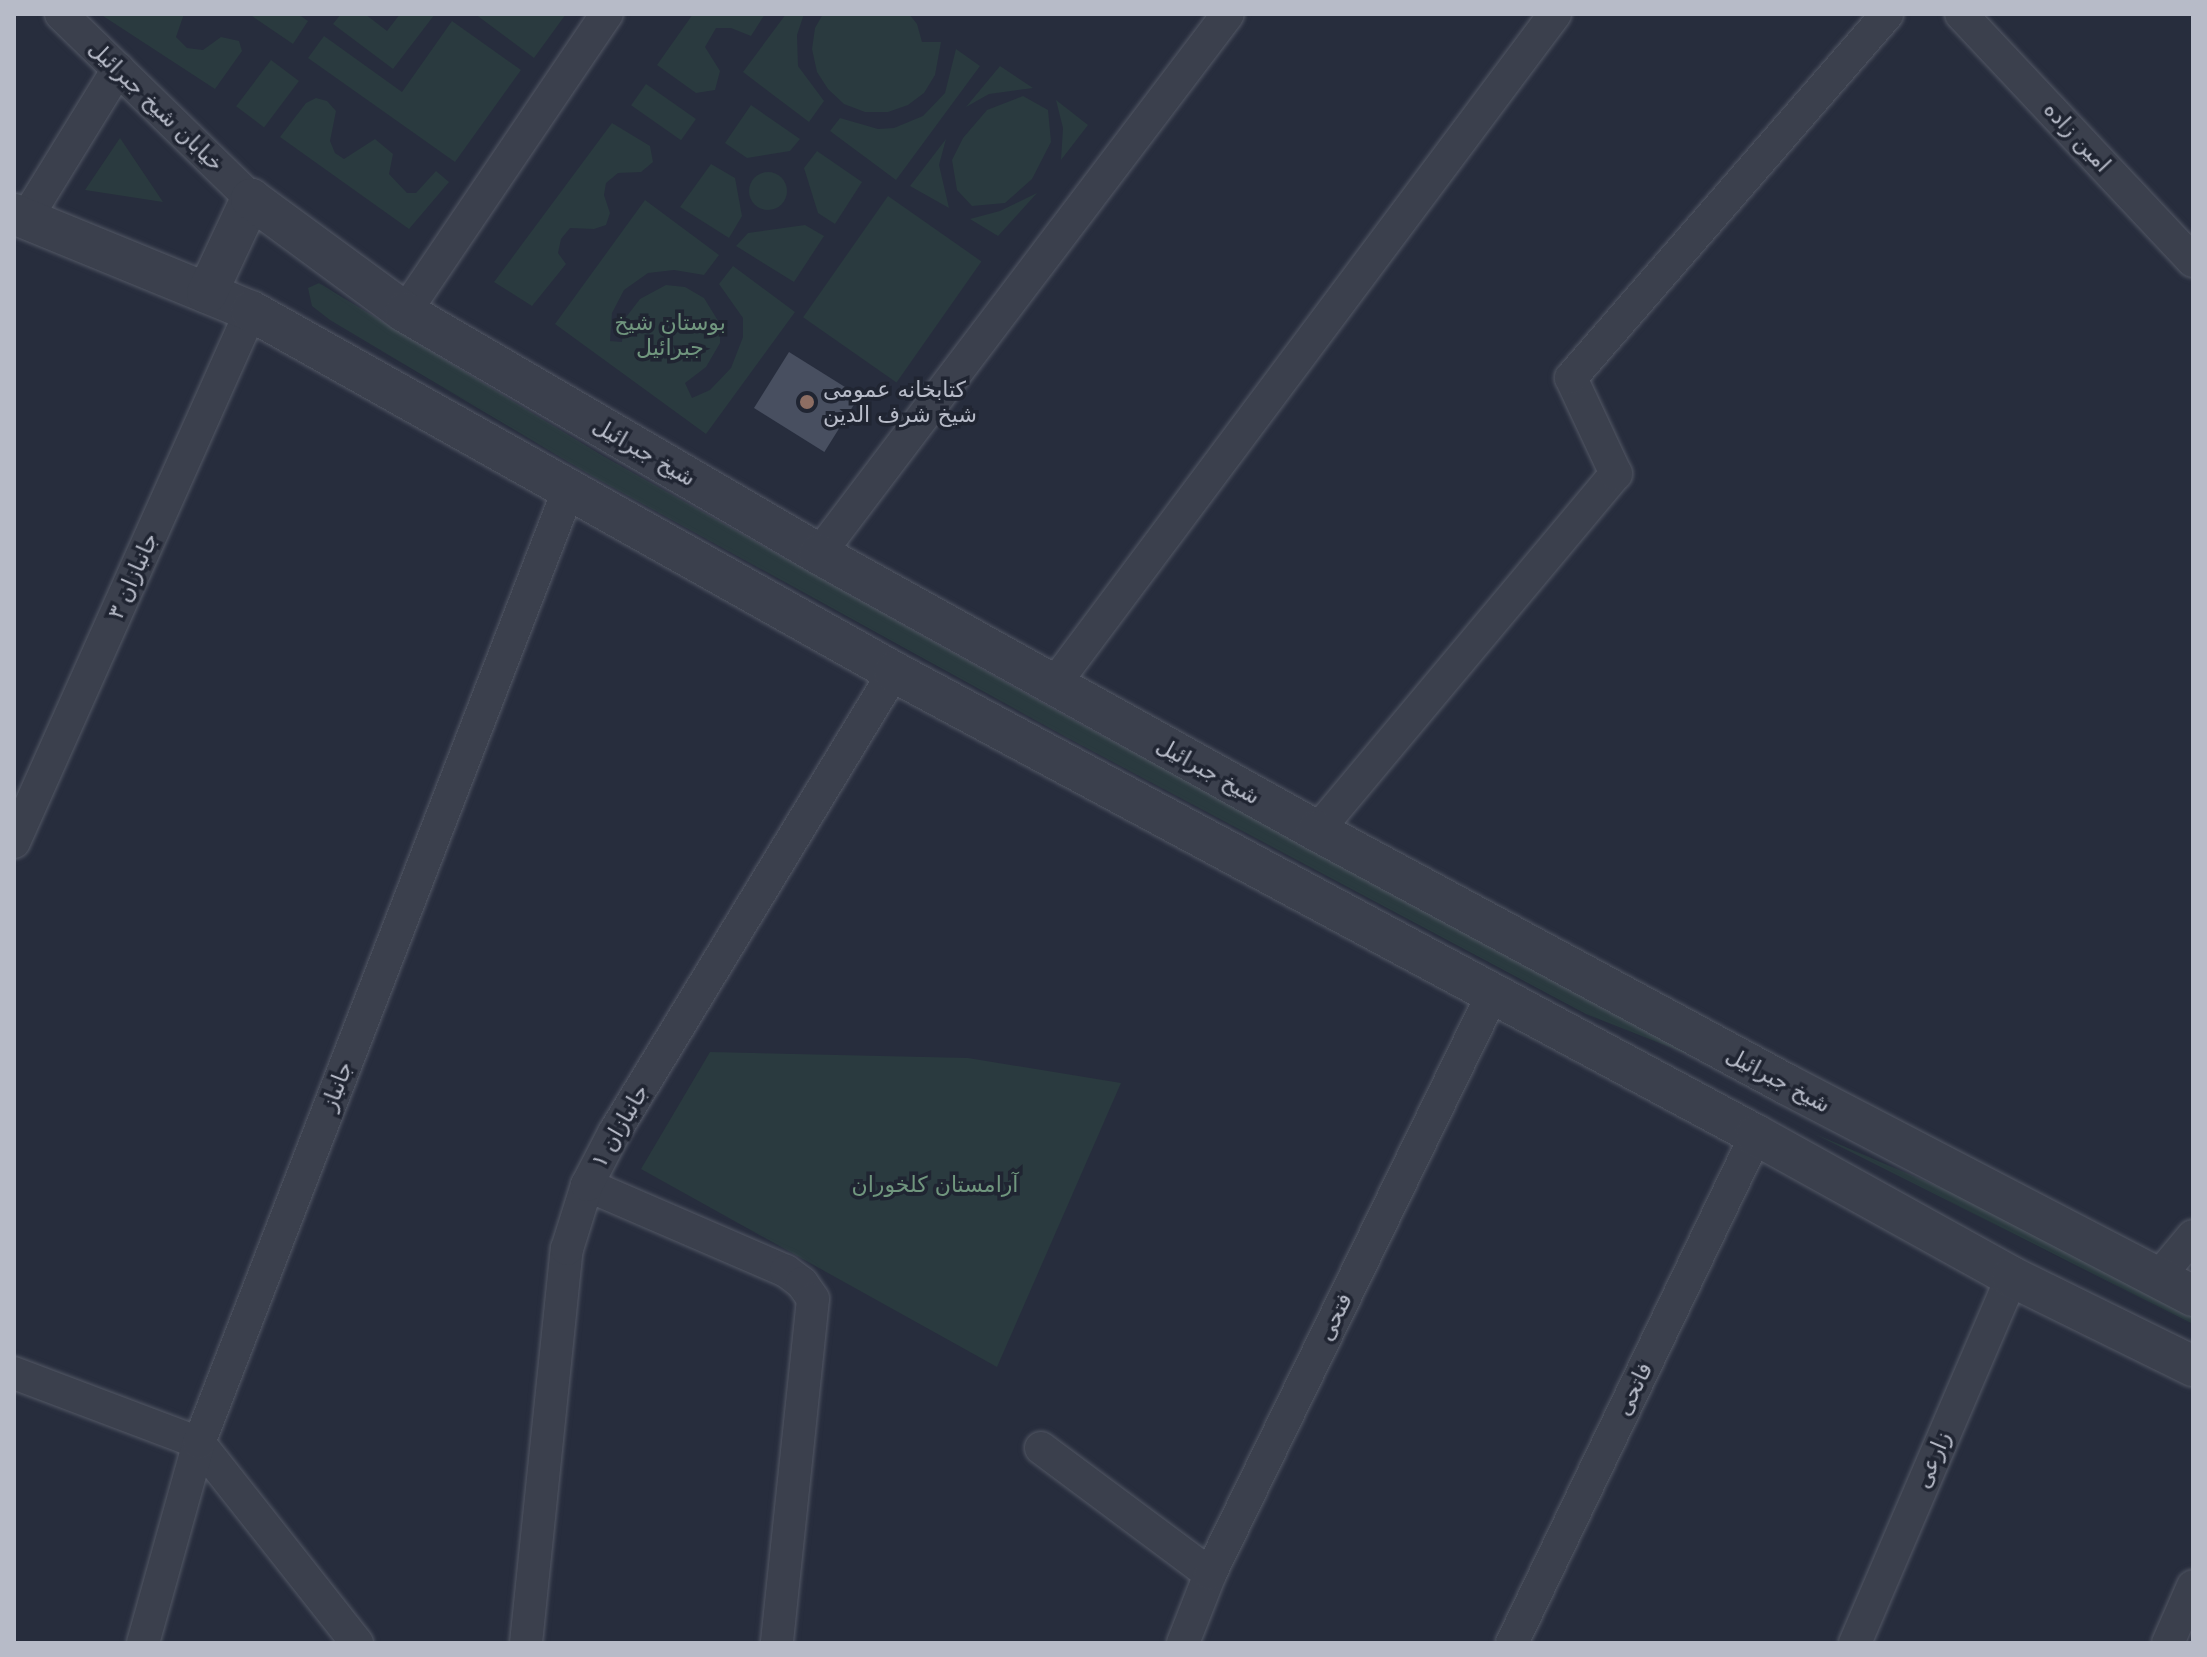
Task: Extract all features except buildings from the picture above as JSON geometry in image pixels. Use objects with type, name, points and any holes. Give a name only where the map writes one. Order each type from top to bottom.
[{"type":"street","name":"خیابان شیخ جبرائیل","points":[[61,14],[251,199]]},
{"type":"street","points":[[405,312],[607,14]]},
{"type":"street","points":[[819,554],[1228,14]]},
{"type":"street","points":[[1053,686],[1555,14]]},
{"type":"street","points":[[1317,831],[1616,474],[1571,378],[1887,14]]},
{"type":"street","name":"امین زاده","points":[[1961,14],[2193,261]]},
{"type":"street","points":[[118,69],[20,215],[251,311],[894,672],[1756,1135],[2012,1277],[2193,1366]]},
{"type":"street","points":[[207,293],[251,199]]},
{"type":"street","name":"شیخ جبرائیل","points":[[251,199],[405,312],[819,554],[1317,831],[1786,1084],[2193,1296]]},
{"type":"street","name":"جانبازان ۳","points":[[14,842],[251,311]]},
{"type":"street","name":"جانباز","points":[[143,1643],[199,1443],[568,491]]},
{"type":"street","name":"جانبازان ۱","points":[[526,1643],[567,1249],[587,1185],[614,1133],[894,672]]},
{"type":"street","name":"فتحی","points":[[1183,1643],[1210,1574],[1493,993]]},
{"type":"street","points":[[1756,1135],[1786,1084]]},
{"type":"street","name":"فاتحی","points":[[1512,1643],[1756,1135]]},
{"type":"street","points":[[587,1185],[786,1271],[802,1283],[813,1299],[777,1643]]},
{"type":"street","points":[[2157,1279],[2193,1236]]},
{"type":"street","name":"زارعی","points":[[1855,1643],[2012,1277]]},
{"type":"street","points":[[14,1373],[199,1443],[357,1643]]},
{"type":"street","points":[[1041,1448],[1210,1574]]},
{"type":"street","points":[[2168,1643],[2193,1586]]},
{"type":"green space","points":[[100,14],[184,14],[176,37],[187,48],[203,50],[221,37],[239,41],[242,51],[215,89]]},
{"type":"green space","points":[[249,14],[298,14],[308,21],[293,44]]},
{"type":"green space","points":[[341,14],[365,14],[387,31],[400,14],[435,14],[393,69],[333,24]]},
{"type":"green space","points":[[475,14],[566,14],[534,58]]},
{"type":"green space","points":[[693,14],[765,14],[751,36],[731,28],[716,28],[705,47],[720,71],[715,90],[696,93],[657,65]]},
{"type":"green space","points":[[786,14],[804,14],[797,35],[798,66],[824,101],[809,122],[743,72]]},
{"type":"green space","points":[[823,14],[909,14],[917,24],[922,42],[941,42],[935,75],[924,93],[908,105],[888,112],[865,112],[844,104],[828,89],[817,72],[812,49],[815,28]]},
{"type":"green space","points":[[452,21],[521,70],[455,162],[308,58],[324,36],[402,92]]},
{"type":"green space","points":[[956,49],[980,66],[896,180],[830,131],[840,118],[878,129],[894,128],[923,116],[945,93]]},
{"type":"green space","points":[[271,60],[299,81],[264,127],[236,106]]},
{"type":"green space","points":[[1000,66],[1033,88],[989,94],[966,107]]},
{"type":"green space","points":[[646,84],[696,119],[681,140],[631,105]]},
{"type":"green space","points":[[1023,96],[1048,110],[1051,142],[1032,179],[1005,203],[972,206],[957,190],[952,160],[963,138],[987,110]]},
{"type":"green space","points":[[316,98],[327,101],[336,111],[330,141],[335,153],[344,159],[375,139],[393,154],[389,174],[407,193],[416,193],[436,171],[449,182],[409,229],[280,137],[306,103]]},
{"type":"green space","points":[[1056,100],[1088,125],[1061,160],[1063,128]]},
{"type":"green space","points":[[751,105],[800,139],[790,151],[747,158],[725,143]]},
{"type":"green space","name":"بوستان شیخ جبرائیل","points":[[612,123],[650,146],[653,162],[641,172],[618,173],[606,183],[604,195],[610,213],[606,225],[594,229],[570,228],[561,239],[558,253],[566,264],[532,306],[494,282]]},
{"type":"green space","points":[[120,138],[163,202],[85,190]]},
{"type":"green space","points":[[946,139],[939,165],[949,208],[910,186]]},
{"type":"green space","points":[[817,151],[862,182],[835,224],[818,213],[804,168]]},
{"type":"green space","points":[[711,164],[735,178],[742,216],[729,238],[680,207]]},
{"type":"green space","points":[[768,172],[782,177],[787,191],[782,205],[768,210],[754,205],[749,191],[754,177]]},
{"type":"green space","points":[[1037,193],[998,236],[970,219],[1000,211]]},
{"type":"green space","points":[[888,196],[981,261],[896,383],[803,317]]},
{"type":"green space","name":"بوستان شیخ جبرائیل","points":[[645,200],[719,255],[704,275],[674,270],[648,273],[624,290],[612,313],[610,341],[622,342],[623,321],[640,299],[666,285],[685,287],[704,298],[720,324],[720,343],[706,367],[685,383],[692,398],[710,390],[731,368],[743,337],[743,318],[719,284],[733,266],[795,312],[706,434],[555,324]]},
{"type":"green space","name":"بوستان شیخ جبرائیل","points":[[805,225],[824,236],[794,282],[736,246],[748,233]]},
{"type":"green space","points":[[319,283],[603,456],[1077,722],[1733,1072],[1586,1014],[1066,737],[592,476],[330,320],[312,306],[308,288]]},
{"type":"green space","name":"آرامستان کلخوران","points":[[710,1052],[968,1058],[1121,1083],[997,1367],[641,1169]]},
{"type":"green space","points":[[1815,1134],[2014,1219],[2193,1308],[2193,1324]]},
{"type":"place","name":"کتابخانه عمومی شیخ شرف الدین","points":[[807,402]]}]
